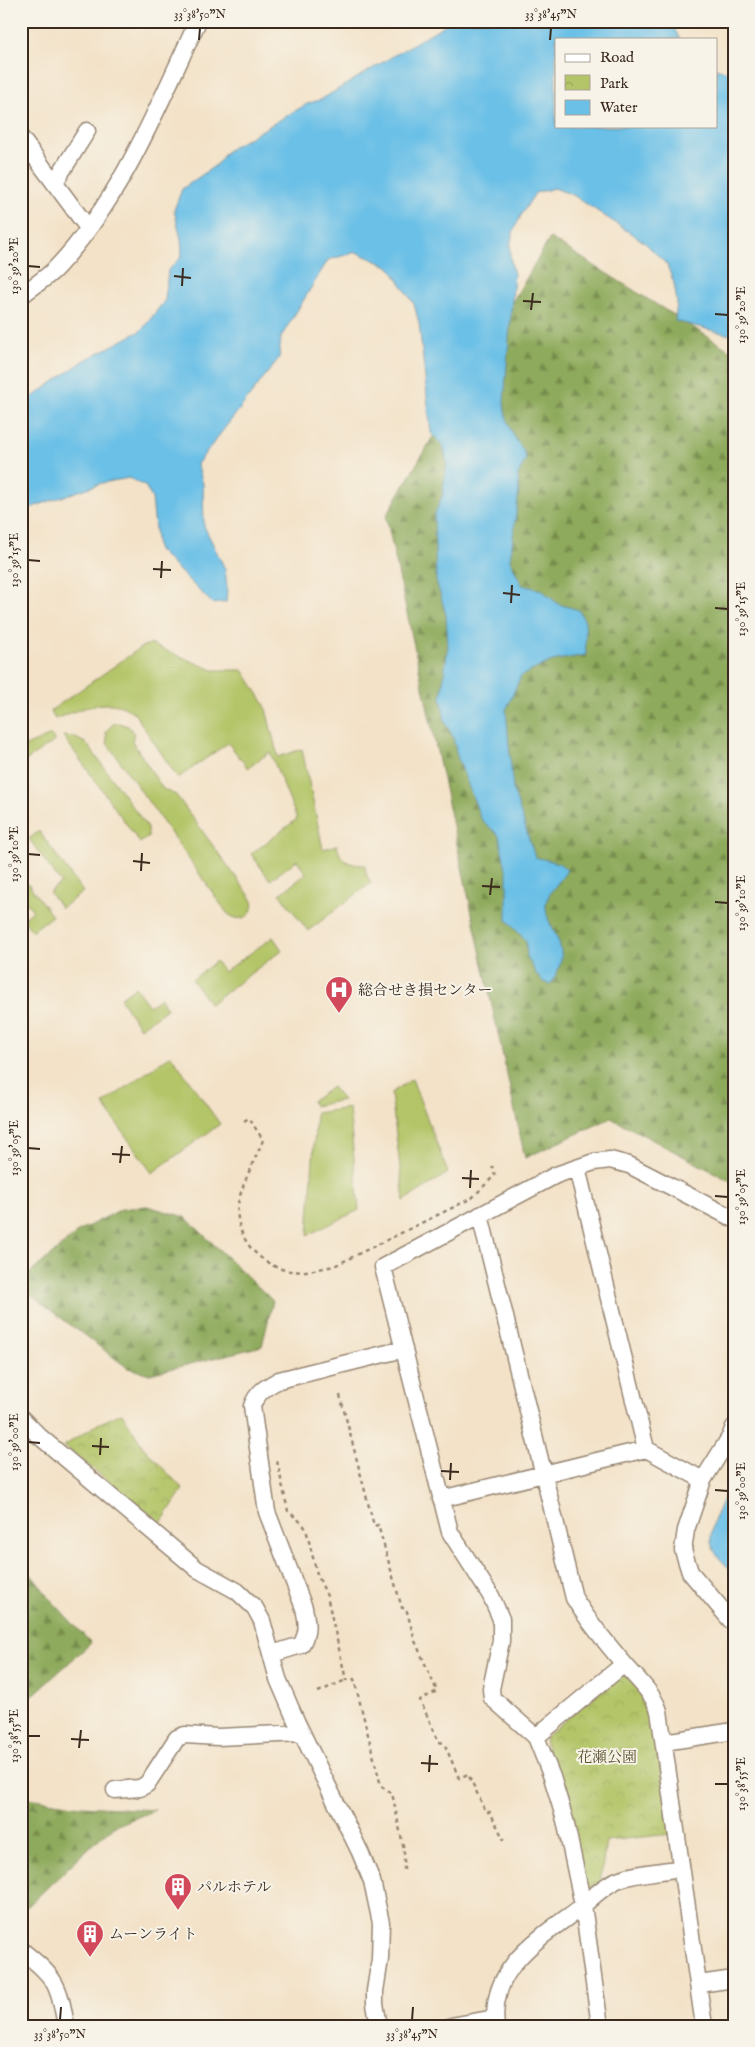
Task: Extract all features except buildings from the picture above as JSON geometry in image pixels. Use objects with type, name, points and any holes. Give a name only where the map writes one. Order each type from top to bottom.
[{"type":"street","points":[[21,296],[56,268],[101,212],[134,154],[198,21]]},
{"type":"street","points":[[55,182],[87,132]]},
{"type":"street","points":[[21,138],[88,228]]},
{"type":"street","points":[[600,2026],[583,1905],[565,1820],[552,1777],[536,1738],[492,1698],[491,1689],[501,1641],[501,1619],[491,1596],[450,1532],[383,1267],[556,1175],[594,1162],[610,1160],[629,1165],[734,1219]]},
{"type":"street","points":[[577,1168],[646,1449]]},
{"type":"street","points":[[480,1215],[574,1598],[624,1664],[656,1702],[664,1742],[704,2026]]},
{"type":"street","points":[[272,1654],[301,1645],[306,1635],[307,1624],[304,1608],[266,1512],[252,1406],[256,1396],[278,1380],[404,1349]]},
{"type":"street","points":[[21,1418],[39,1436],[197,1569],[237,1591],[247,1599],[262,1621],[278,1679],[360,1852],[375,1893],[381,1923],[375,2004],[379,2026]]},
{"type":"street","points":[[734,1427],[730,1437],[703,1480],[686,1530],[683,1550],[690,1572],[734,1624]]},
{"type":"street","points":[[441,1499],[646,1449],[703,1480]]},
{"type":"street","points":[[536,1738],[624,1664]]},
{"type":"street","points":[[664,1742],[734,1731]]},
{"type":"street","points":[[115,1790],[140,1788],[147,1784],[177,1738],[185,1735],[218,1737],[302,1733]]},
{"type":"street","points":[[451,2026],[495,2022],[498,1990],[510,1966],[531,1945],[610,1883],[620,1879],[681,1868]]},
{"type":"street","points":[[21,1950],[52,1978],[60,1994],[66,2026]]},
{"type":"street","points":[[698,1984],[734,1979]]},
{"type":"path","points":[[244,1121],[249,1118],[263,1140],[239,1202],[237,1216],[243,1235],[252,1252],[268,1264],[286,1270],[309,1271],[334,1266],[472,1198],[495,1175],[492,1166]]},
{"type":"path","points":[[340,1395],[374,1526],[378,1525],[388,1566],[402,1608],[406,1608],[415,1641],[437,1691],[420,1700],[439,1742],[444,1743],[460,1778],[468,1774],[486,1812],[490,1812],[504,1840]]},
{"type":"path","points":[[276,1457],[288,1511],[302,1523],[306,1530],[317,1574],[328,1596],[346,1680]]},
{"type":"path","points":[[318,1692],[346,1680],[354,1679],[381,1786],[392,1793],[404,1850],[404,1870]]},
{"type":"green space","points":[[550,238],[734,353],[734,1183],[611,1118],[525,1158],[386,516]]},
{"type":"green space","points":[[150,644],[213,670],[243,670],[265,705],[278,757],[302,749],[323,849],[337,845],[340,855],[346,861],[365,865],[366,874],[371,883],[308,931],[280,894],[306,874],[297,860],[270,880],[251,854],[297,819],[270,752],[248,768],[228,743],[178,778],[134,713],[125,707],[105,704],[95,705],[55,719],[50,711],[143,646]]},
{"type":"green space","points":[[119,723],[128,726],[134,733],[132,741],[163,789],[176,795],[252,899],[252,910],[246,917],[232,917],[227,913],[107,743],[106,731],[113,724]]},
{"type":"green space","points":[[51,735],[55,741],[21,764],[21,748]]},
{"type":"green space","points":[[63,736],[74,737],[87,744],[148,828],[148,837],[140,843]]},
{"type":"green space","points":[[39,831],[83,892],[61,908],[49,892],[61,883],[29,839]]},
{"type":"green space","points":[[28,884],[52,916],[32,931],[23,919],[33,911],[21,895],[21,889]]},
{"type":"green space","points":[[273,937],[282,950],[210,1004],[192,980],[216,961],[224,972]]},
{"type":"green space","points":[[135,987],[149,1006],[161,998],[167,1009],[140,1028],[120,998]]},
{"type":"green space","points":[[171,1055],[220,1124],[152,1173],[103,1104]]},
{"type":"green space","points":[[412,1079],[448,1173],[404,1201],[391,1093]]},
{"type":"green space","points":[[332,1087],[343,1100],[314,1106],[312,1101]]},
{"type":"green space","points":[[349,1108],[359,1210],[308,1235],[316,1113]]},
{"type":"green space","points":[[147,1206],[185,1217],[273,1301],[262,1346],[150,1374],[128,1368],[21,1288],[21,1281],[79,1231],[122,1209]]},
{"type":"green space","points":[[122,1413],[143,1447],[183,1489],[161,1523],[64,1446],[98,1424]]},
{"type":"green space","points":[[21,1562],[53,1602],[91,1643],[21,1706]]},
{"type":"green space","name":"花瀬公園","points":[[621,1674],[626,1675],[651,1705],[671,1834],[606,1841],[600,1884],[594,1888],[585,1885],[547,1752],[545,1737]]},
{"type":"green space","points":[[21,1797],[81,1806],[155,1810],[115,1826],[95,1842],[27,1907],[21,1871]]},
{"type":"water","points":[[451,21],[670,21],[679,38],[555,38],[555,128],[718,128],[718,69],[734,74],[734,336],[675,321],[677,302],[674,283],[667,265],[644,242],[573,195],[554,188],[535,193],[518,222],[511,241],[511,262],[514,274],[504,402],[509,425],[526,459],[518,475],[519,491],[510,560],[522,585],[542,590],[558,604],[579,610],[585,622],[586,655],[552,661],[521,676],[506,710],[513,789],[535,857],[559,863],[567,870],[549,895],[546,903],[547,916],[558,939],[561,955],[559,968],[551,984],[543,982],[537,975],[527,957],[526,941],[507,920],[507,874],[499,836],[481,819],[457,756],[453,737],[445,722],[441,697],[448,646],[446,615],[436,580],[434,516],[442,496],[447,462],[443,446],[431,433],[419,323],[414,304],[390,267],[356,252],[328,260],[281,337],[279,358],[197,464],[203,484],[204,526],[225,569],[226,602],[213,604],[157,549],[152,498],[145,486],[129,478],[102,483],[21,511],[21,405],[85,360],[142,330],[165,300],[168,270],[182,256],[181,239],[174,210],[182,189],[216,165],[228,150],[307,104],[322,99]]},
{"type":"water","points":[[734,1475],[734,1573],[716,1553],[711,1538],[714,1520]]},
{"type":"place","name":"総合せき損センター","points":[[339,1014]]},
{"type":"place","name":"パルホテル","points":[[178,1911]]},
{"type":"place","name":"ムーンライト","points":[[90,1958]]}]
